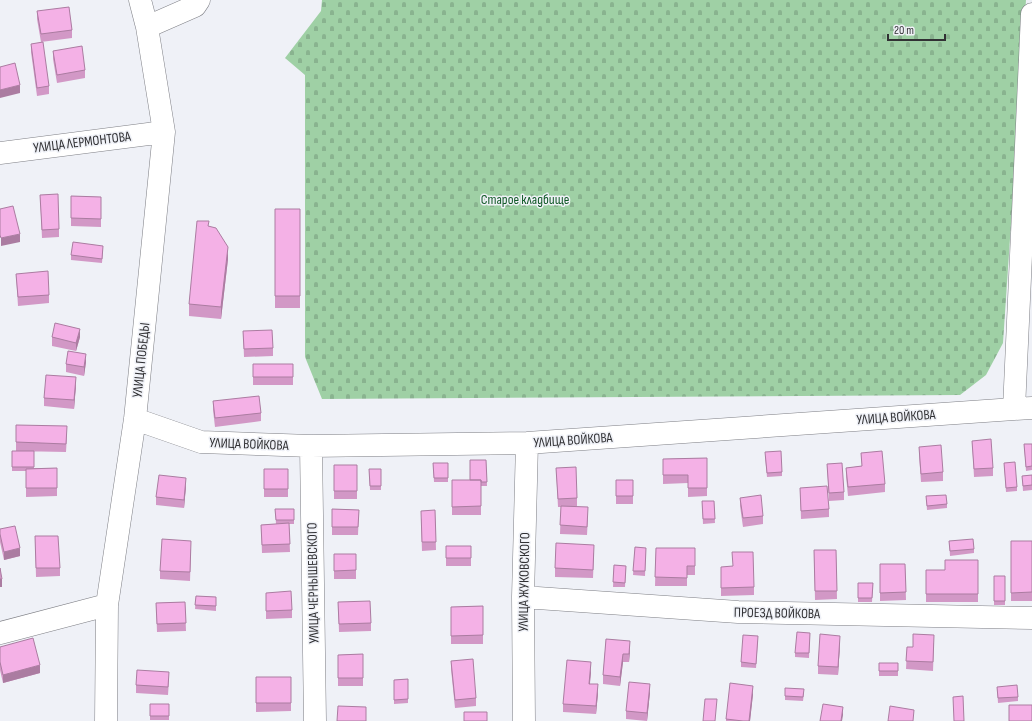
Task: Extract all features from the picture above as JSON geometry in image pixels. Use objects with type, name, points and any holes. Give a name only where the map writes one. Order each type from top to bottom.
[{"type":"street","name":"УЛИЦА ПОБЕДЫ","points":[[106,721],[107,605],[135,419],[164,132],[147,28],[140,0]]},
{"type":"street","points":[[147,28],[195,6],[199,0]]},
{"type":"street","name":"УЛИЦА ВОЙКОВА","points":[[135,419],[201,442],[311,446],[527,443],[1023,409],[1032,14]]},
{"type":"street","name":"УЛИЦА ЛЕРМОНТОВА","points":[[0,153],[164,132]]},
{"type":"street","name":"УЛИЦА ЖУКОВСКОГО","points":[[524,721],[523,597],[527,443]]},
{"type":"street","name":"УЛИЦА ЧЕРНЫШЕВСКОГО","points":[[311,446],[315,721]]},
{"type":"street","name":"ПРОЕЗД ВОЙКОВА","points":[[523,597],[738,612],[1032,618]]},
{"type":"street","points":[[0,633],[107,605]]},
{"type":"green space","name":"Старое кладбище","points":[[322,0],[1026,0],[1003,343],[986,375],[960,395],[322,399],[305,357],[305,75],[285,58],[321,11]]},
{"type":"building","points":[[69,7],[72,30],[41,34],[37,11]]},
{"type":"building","points":[[43,42],[49,86],[37,88],[31,44]]},
{"type":"building","points":[[82,46],[85,70],[57,75],[53,51]]},
{"type":"building","points":[[15,63],[20,85],[0,90],[0,67]]},
{"type":"building","points":[[58,194],[59,229],[42,230],[40,195]]},
{"type":"building","points":[[71,196],[101,197],[101,219],[71,218]]},
{"type":"building","points":[[13,206],[20,234],[1,238],[0,209]]},
{"type":"building","points":[[275,209],[300,209],[300,296],[275,296]]},
{"type":"building","points":[[197,221],[209,221],[208,226],[216,228],[228,247],[221,307],[189,304]]},
{"type":"building","points":[[73,242],[103,246],[102,259],[71,255]]},
{"type":"building","points":[[48,271],[49,295],[18,297],[16,274]]},
{"type":"building","points":[[55,323],[80,329],[76,343],[52,337]]},
{"type":"building","points":[[272,330],[273,348],[244,349],[243,331]]},
{"type":"building","points":[[68,351],[86,354],[84,367],[66,364]]},
{"type":"building","points":[[253,364],[293,364],[293,377],[253,377]]},
{"type":"building","points":[[46,375],[76,377],[74,400],[44,398]]},
{"type":"building","points":[[259,396],[261,413],[215,418],[213,401]]},
{"type":"building","points":[[16,425],[67,426],[66,444],[16,442]]},
{"type":"building","points":[[991,439],[993,468],[974,469],[972,441]]},
{"type":"building","points":[[1024,444],[1032,444],[1032,466],[1026,467]]},
{"type":"building","points":[[941,445],[943,472],[921,474],[919,447]]},
{"type":"building","points":[[12,451],[34,451],[34,467],[12,467]]},
{"type":"building","points":[[781,451],[782,472],[767,473],[765,452]]},
{"type":"building","points":[[882,451],[885,484],[848,487],[846,468],[862,466],[861,453]]},
{"type":"building","points":[[707,458],[707,488],[688,488],[688,475],[663,475],[663,459]]},
{"type":"building","points":[[470,460],[486,460],[487,482],[481,482],[481,480],[470,480]]},
{"type":"building","points":[[1015,462],[1017,487],[1006,488],[1004,463]]},
{"type":"building","points":[[433,463],[448,463],[448,478],[434,478]]},
{"type":"building","points":[[842,463],[844,492],[829,493],[827,464]]},
{"type":"building","points":[[334,465],[357,465],[357,491],[334,491]]},
{"type":"building","points":[[576,467],[577,498],[558,499],[556,468]]},
{"type":"building","points":[[57,468],[57,488],[26,488],[26,469]]},
{"type":"building","points":[[264,469],[288,469],[288,489],[264,489]]},
{"type":"building","points":[[369,469],[381,469],[381,486],[370,486]]},
{"type":"building","points":[[159,475],[186,478],[184,500],[156,497]]},
{"type":"building","points":[[1032,475],[1032,485],[1023,486],[1022,476]]},
{"type":"building","points":[[452,480],[481,480],[481,506],[452,507]]},
{"type":"building","points":[[616,480],[633,480],[633,496],[616,496]]},
{"type":"building","points":[[827,486],[829,509],[801,511],[800,488]]},
{"type":"building","points":[[761,495],[763,516],[743,518],[740,498]]},
{"type":"building","points":[[946,495],[947,504],[927,506],[926,496]]},
{"type":"building","points":[[702,501],[714,501],[715,519],[703,519]]},
{"type":"building","points":[[561,506],[588,507],[587,527],[560,525]]},
{"type":"building","points":[[275,509],[294,509],[294,520],[276,520]]},
{"type":"building","points":[[332,509],[359,510],[358,527],[332,527]]},
{"type":"building","points":[[435,510],[436,542],[422,542],[421,511]]},
{"type":"building","points":[[289,523],[290,544],[262,545],[261,525]]},
{"type":"building","points":[[15,526],[20,548],[4,552],[0,529]]},
{"type":"building","points":[[35,536],[58,536],[60,568],[36,568]]},
{"type":"building","points":[[162,539],[191,541],[190,572],[160,571]]},
{"type":"building","points":[[973,539],[974,549],[950,551],[949,541]]},
{"type":"building","points":[[1011,541],[1032,541],[1032,592],[1011,593]]},
{"type":"building","points":[[556,543],[594,545],[593,570],[555,568]]},
{"type":"building","points":[[446,546],[471,546],[471,558],[446,558]]},
{"type":"building","points":[[635,547],[646,548],[645,571],[633,571]]},
{"type":"building","points":[[656,548],[695,548],[695,566],[687,566],[687,578],[655,577]]},
{"type":"building","points":[[814,550],[836,550],[837,591],[815,591]]},
{"type":"building","points":[[732,552],[753,552],[754,587],[721,588],[721,567],[733,566]]},
{"type":"building","points":[[334,554],[356,554],[356,570],[334,571]]},
{"type":"building","points":[[945,560],[978,560],[978,594],[926,594],[926,570],[945,570]]},
{"type":"building","points":[[880,564],[905,564],[906,592],[880,593]]},
{"type":"building","points":[[614,565],[626,566],[625,583],[613,582]]},
{"type":"building","points":[[0,568],[2,579],[0,579]]},
{"type":"building","points":[[994,576],[1005,576],[1005,601],[994,601]]},
{"type":"building","points":[[858,583],[873,583],[872,598],[858,598]]},
{"type":"building","points":[[291,591],[292,610],[266,611],[266,593]]},
{"type":"building","points":[[196,596],[216,597],[216,606],[195,605]]},
{"type":"building","points":[[370,601],[371,623],[339,624],[338,602]]},
{"type":"building","points":[[185,602],[186,623],[157,624],[156,603]]},
{"type":"building","points":[[483,606],[483,635],[451,636],[451,607]]},
{"type":"building","points":[[797,632],[810,633],[809,653],[795,653]]},
{"type":"building","points":[[820,634],[840,636],[838,667],[818,666]]},
{"type":"building","points":[[913,634],[934,635],[933,662],[906,661],[907,647],[913,647]]},
{"type":"building","points":[[743,635],[758,636],[756,664],[741,662]]},
{"type":"building","points":[[33,638],[40,665],[3,675],[0,662],[0,647]]},
{"type":"building","points":[[606,639],[630,641],[629,654],[623,654],[620,677],[603,675]]},
{"type":"building","points":[[363,654],[363,678],[338,678],[338,655]]},
{"type":"building","points":[[473,659],[476,698],[455,700],[451,661]]},
{"type":"building","points":[[567,660],[591,662],[589,684],[598,684],[596,706],[563,704]]},
{"type":"building","points":[[879,663],[898,663],[898,671],[879,671]]},
{"type":"building","points":[[137,670],[169,672],[168,687],[136,685]]},
{"type":"building","points":[[256,677],[291,677],[291,703],[256,703]]},
{"type":"building","points":[[408,679],[408,699],[394,700],[394,680]]},
{"type":"building","points":[[629,682],[650,684],[647,713],[626,711]]},
{"type":"building","points":[[730,683],[753,686],[749,721],[726,719]]},
{"type":"building","points":[[1017,685],[1018,697],[998,698],[997,687]]},
{"type":"building","points":[[785,688],[804,689],[803,697],[785,696]]},
{"type":"building","points":[[963,696],[964,721],[954,721],[953,697]]},
{"type":"building","points":[[705,699],[717,699],[715,721],[703,721]]},
{"type":"building","points":[[150,704],[169,704],[169,716],[150,716]]},
{"type":"building","points":[[823,704],[843,707],[841,721],[820,721]]},
{"type":"building","points":[[1009,705],[1032,705],[1032,721],[1009,721]]},
{"type":"building","points":[[338,706],[366,707],[366,721],[337,721]]},
{"type":"building","points":[[890,706],[914,710],[913,721],[888,721]]},
{"type":"building","points":[[464,712],[487,712],[487,721],[464,721]]}]
